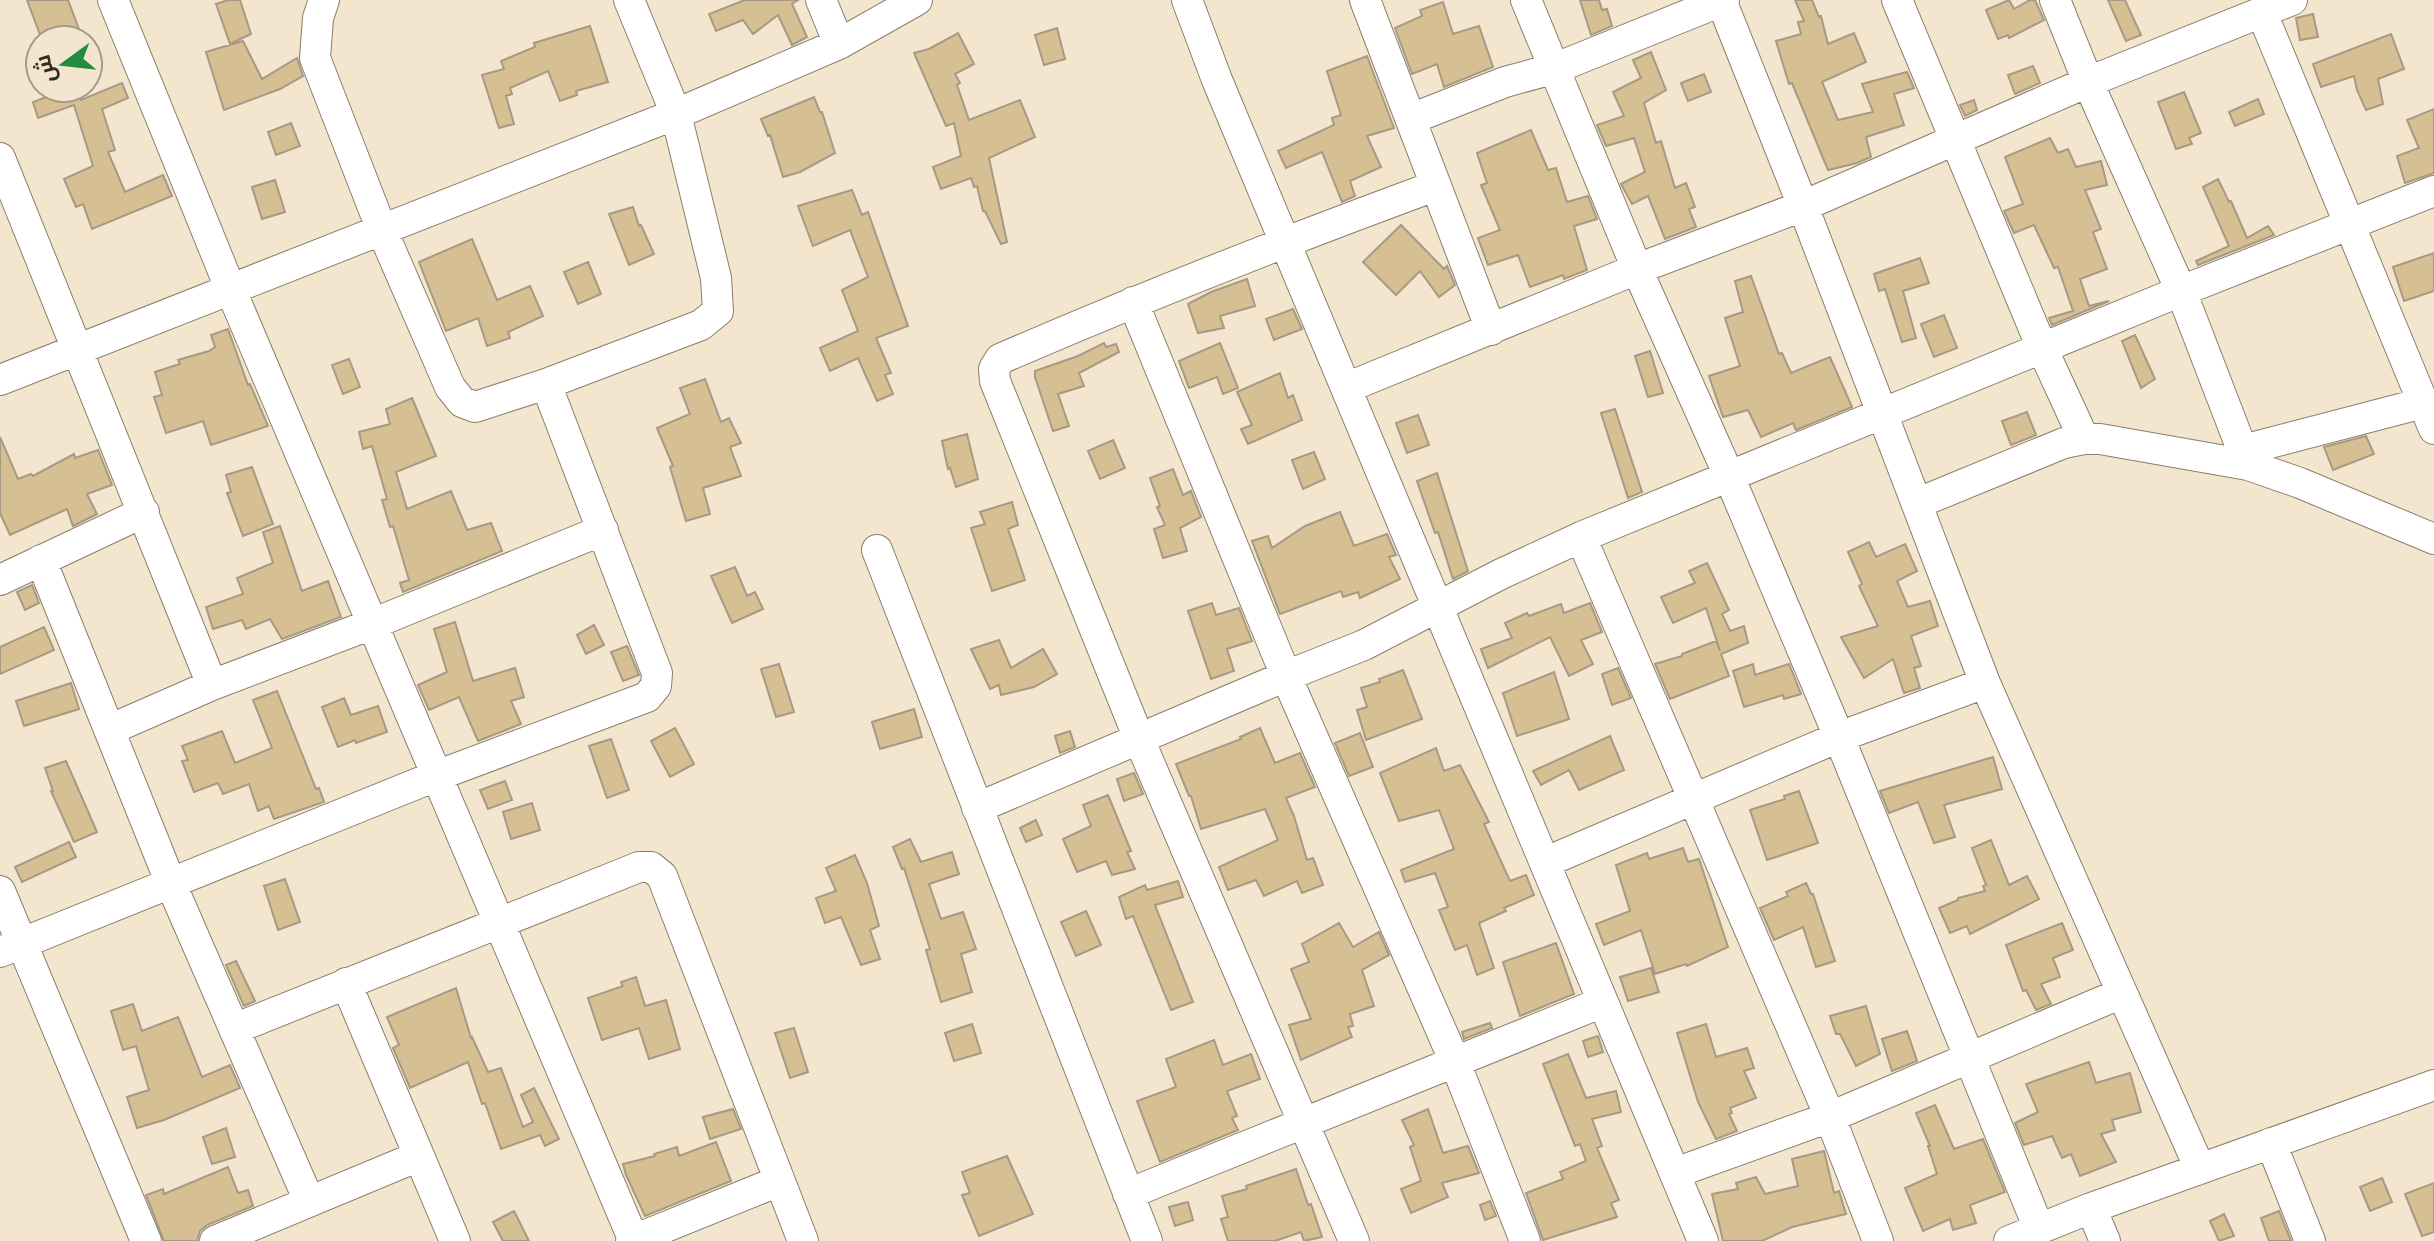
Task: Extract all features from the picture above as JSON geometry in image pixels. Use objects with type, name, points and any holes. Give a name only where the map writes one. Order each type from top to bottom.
[{"type":"street","points":[[113,0],[230,288],[633,1241],[779,1181]]},
{"type":"street","points":[[324,0],[318,18],[315,58],[381,228],[450,387],[462,402],[475,407],[546,384],[701,325],[718,311],[716,278],[676,114],[629,0]]},
{"type":"street","points":[[821,0],[839,44]]},
{"type":"street","points":[[0,380],[676,114],[839,44],[917,0]]},
{"type":"street","points":[[1187,0],[1206,52],[1703,1241]]},
{"type":"street","points":[[1365,0],[1491,330]]},
{"type":"street","points":[[1526,0],[1637,269],[1729,476],[1839,737],[2039,1229]]},
{"type":"street","points":[[1411,119],[1505,82],[1556,68],[1722,0],[1985,683],[2200,1169]]},
{"type":"street","points":[[1897,0],[2042,348],[2084,439]]},
{"type":"street","points":[[2055,0],[2181,291],[2246,458]]},
{"type":"street","points":[[1346,388],[1637,269],[1803,206],[2088,82],[2292,0]]},
{"type":"street","points":[[2246,458],[2430,412],[2262,13]]},
{"type":"street","points":[[1,166],[212,685]]},
{"type":"street","points":[[1354,1241],[1139,739],[995,381],[994,369],[1000,359],[1133,302],[1285,241],[1435,186]]},
{"type":"street","points":[[977,808],[1364,645],[1501,574],[1581,537],[2181,291],[2434,191]]},
{"type":"street","points":[[1133,302],[1286,676],[1455,1062],[1525,1241]]},
{"type":"street","points":[[11,948],[436,776],[647,697],[656,686],[657,673],[546,384]]},
{"type":"street","points":[[1918,503],[2064,443],[2100,439],[2246,458],[2434,539]]},
{"type":"street","points":[[0,580],[144,512]]},
{"type":"street","points":[[109,730],[212,685],[603,530]]},
{"type":"street","points":[[1581,537],[1830,1117],[1878,1241]]},
{"type":"street","points":[[877,550],[1147,1241]]},
{"type":"street","points":[[41,560],[171,884],[309,1201]]},
{"type":"street","points":[[1546,862],[1839,737],[1985,683]]},
{"type":"street","points":[[234,1029],[639,867],[651,867],[662,876],[803,1241]]},
{"type":"street","points":[[0,891],[11,948],[146,1241]]},
{"type":"street","points":[[346,983],[455,1241]]},
{"type":"street","points":[[1675,1173],[1830,1117],[2122,993]]},
{"type":"street","points":[[1128,1194],[1603,1002]]},
{"type":"street","points":[[2009,1241],[2091,1208],[2434,1085]]},
{"type":"street","points":[[2271,1143],[2310,1241]]},
{"type":"street","points":[[215,1241],[419,1156]]},
{"type":"street","points":[[2091,1208],[2105,1241]]},
{"type":"building","points":[[27,0],[68,0],[77,24],[36,24]]},
{"type":"building","points":[[240,0],[251,34],[230,44],[216,4]]},
{"type":"building","points":[[745,0],[798,0],[792,4],[807,37],[792,45],[778,15],[753,34],[743,20],[716,31],[709,14]]},
{"type":"building","points":[[1580,0],[1599,0],[1602,10],[1607,9],[1612,26],[1591,35]]},
{"type":"building","points":[[1795,0],[1812,0],[1821,16],[1828,44],[1854,33],[1866,62],[1822,82],[1838,120],[1873,112],[1862,84],[1907,72],[1914,88],[1894,94],[1904,125],[1866,137],[1871,157],[1828,170],[1792,83],[1789,84],[1776,41],[1801,34],[1798,22],[1804,21]]},
{"type":"building","points":[[2009,0],[2014,9],[2035,0],[2044,20],[2009,38],[2008,35],[1998,39],[1986,10]]},
{"type":"building","points":[[2108,0],[2125,0],[2141,35],[2126,41]]},
{"type":"building","points":[[1443,2],[1453,34],[1479,26],[1493,67],[1444,87],[1437,64],[1412,74],[1395,28],[1422,16],[1420,10]]},
{"type":"building","points":[[2313,14],[2318,37],[2300,40],[2296,18]]},
{"type":"building","points":[[590,26],[608,82],[576,91],[577,95],[560,101],[548,71],[510,88],[512,94],[506,96],[514,124],[499,128],[482,75],[504,69],[501,61],[535,47],[534,43]]},
{"type":"building","points":[[1057,28],[1065,59],[1044,65],[1035,35]]},
{"type":"building","points":[[958,33],[974,64],[955,74],[969,120],[1020,100],[1035,137],[989,158],[1007,242],[1001,244],[983,211],[977,186],[974,187],[971,178],[941,189],[933,167],[961,156],[954,123],[946,126],[914,53],[929,49]]},
{"type":"building","points":[[2391,34],[2404,69],[2378,79],[2383,104],[2366,110],[2354,76],[2321,87],[2313,64]]},
{"type":"building","points":[[243,41],[262,79],[297,58],[303,76],[280,89],[224,110],[206,52]]},
{"type":"building","points":[[1651,52],[1666,90],[1644,103],[1656,143],[1661,141],[1675,188],[1686,183],[1695,207],[1689,209],[1696,227],[1665,239],[1648,196],[1632,204],[1621,184],[1645,172],[1634,138],[1606,146],[1597,125],[1624,116],[1613,92],[1641,78],[1633,60]]},
{"type":"building","points":[[1367,56],[1394,128],[1367,136],[1381,167],[1350,181],[1355,196],[1342,202],[1322,152],[1286,168],[1278,151],[1334,125],[1332,118],[1341,115],[1327,71]]},
{"type":"building","points":[[2033,66],[2040,83],[2015,94],[2008,75]]},
{"type":"building","points":[[1704,74],[1711,92],[1688,101],[1681,83]]},
{"type":"building","points":[[122,83],[128,98],[102,109],[115,150],[108,152],[125,192],[163,175],[172,196],[92,229],[83,204],[76,207],[64,179],[93,166],[74,105],[38,118],[34,104],[104,104],[104,90]]},
{"type":"building","points":[[2184,92],[2201,133],[2189,138],[2192,144],[2176,149],[2158,102]]},
{"type":"building","points":[[814,97],[835,153],[800,172],[783,177],[770,135],[761,119]]},
{"type":"building","points":[[2258,99],[2264,114],[2235,126],[2229,112]]},
{"type":"building","points":[[1974,100],[1977,110],[1965,116],[1960,105]]},
{"type":"building","points":[[2434,109],[2434,173],[2405,183],[2397,156],[2419,148],[2407,120]]},
{"type":"building","points":[[291,123],[300,146],[276,155],[268,132]]},
{"type":"building","points":[[1531,130],[1548,170],[1556,168],[1567,202],[1588,196],[1597,219],[1574,226],[1587,270],[1530,287],[1518,255],[1488,265],[1478,238],[1500,230],[1481,185],[1487,183],[1477,153]]},
{"type":"building","points":[[2050,138],[2058,153],[2068,149],[2076,167],[2101,161],[2107,185],[2085,190],[2101,229],[2093,232],[2107,269],[2080,279],[2089,306],[2109,301],[2052,325],[2049,318],[2073,311],[2058,267],[2054,268],[2034,225],[2014,233],[2004,211],[2023,204],[2005,157]]},
{"type":"building","points":[[2218,179],[2247,238],[2268,226],[2274,235],[2198,265],[2196,261],[2229,246],[2203,187]]},
{"type":"building","points":[[275,180],[285,212],[262,219],[252,187]]},
{"type":"building","points":[[852,190],[862,215],[868,212],[908,326],[876,338],[891,373],[885,375],[893,394],[877,401],[858,358],[830,371],[820,348],[858,331],[842,290],[868,277],[850,230],[813,246],[798,206]]},
{"type":"building","points":[[633,207],[654,254],[629,265],[609,214]]},
{"type":"building","points":[[1401,225],[1444,269],[1447,266],[1455,285],[1439,297],[1420,271],[1396,295],[1363,262]]},
{"type":"building","points":[[472,239],[497,300],[530,286],[543,316],[508,332],[510,338],[487,346],[478,318],[446,331],[419,262]]},
{"type":"building","points":[[2434,253],[2434,291],[2404,301],[2393,267]]},
{"type":"building","points":[[1920,258],[1929,283],[1903,291],[1916,338],[1902,342],[1885,289],[1879,291],[1874,274]]},
{"type":"building","points":[[588,262],[601,294],[578,304],[564,272]]},
{"type":"building","points":[[1751,276],[1779,354],[1782,353],[1791,373],[1830,357],[1852,407],[1796,430],[1793,423],[1761,437],[1748,410],[1723,417],[1709,376],[1740,366],[1725,318],[1743,312],[1735,281]]},
{"type":"building","points":[[1247,279],[1255,306],[1220,316],[1224,328],[1198,333],[1188,304]]},
{"type":"building","points":[[1293,309],[1302,329],[1274,340],[1266,319]]},
{"type":"building","points":[[1944,315],[1957,348],[1934,357],[1921,324]]},
{"type":"building","points":[[228,329],[248,385],[268,426],[211,445],[203,421],[166,433],[154,397],[162,395],[155,372],[180,364],[178,360],[209,351],[215,347],[211,335]]},
{"type":"building","points":[[2135,335],[2155,379],[2141,388],[2122,341]]},
{"type":"building","points":[[1104,343],[1106,347],[1116,344],[1119,352],[1079,373],[1084,386],[1058,394],[1069,426],[1053,431],[1035,371]]},
{"type":"building","points":[[1220,343],[1238,388],[1223,394],[1217,377],[1189,388],[1179,361]]},
{"type":"building","points":[[1650,351],[1663,393],[1648,397],[1635,356]]},
{"type":"building","points":[[349,359],[360,387],[343,394],[332,365]]},
{"type":"building","points":[[1280,373],[1288,398],[1293,395],[1302,420],[1248,444],[1241,429],[1252,425],[1237,392]]},
{"type":"building","points":[[705,379],[721,422],[729,418],[741,443],[730,447],[741,476],[703,488],[710,514],[686,521],[670,467],[673,466],[657,428],[690,414],[680,388]]},
{"type":"building","points":[[412,398],[436,456],[396,472],[407,509],[451,491],[467,530],[491,523],[502,551],[403,592],[400,583],[409,580],[382,500],[387,499],[372,446],[363,449],[359,432],[390,424],[386,409]]},
{"type":"building","points":[[1615,409],[1642,492],[1628,498],[1601,413]]},
{"type":"building","points":[[2027,412],[2036,435],[2011,445],[2002,421]]},
{"type":"building","points":[[1418,415],[1429,445],[1407,453],[1396,423]]},
{"type":"building","points":[[967,434],[978,479],[956,487],[948,469],[942,441]]},
{"type":"building","points":[[2366,436],[2374,454],[2333,470],[2324,447]]},
{"type":"building","points":[[0,437],[18,479],[33,476],[74,454],[75,458],[98,450],[112,485],[87,494],[97,514],[73,526],[67,509],[10,535],[0,513]]},
{"type":"building","points":[[1113,440],[1125,468],[1100,479],[1088,451]]},
{"type":"building","points":[[1314,452],[1325,479],[1303,489],[1292,460]]},
{"type":"building","points":[[252,467],[273,524],[243,536],[227,493],[231,492],[226,475]]},
{"type":"building","points":[[1173,469],[1183,495],[1191,491],[1201,517],[1180,528],[1187,551],[1163,558],[1154,529],[1165,525],[1150,478]]},
{"type":"building","points":[[1437,473],[1468,571],[1453,579],[1417,481]]},
{"type":"building","points":[[1012,502],[1018,525],[1008,529],[1025,580],[992,591],[971,528],[985,524],[980,512]]},
{"type":"building","points":[[1340,512],[1354,546],[1387,534],[1396,555],[1389,557],[1400,579],[1360,598],[1358,592],[1343,597],[1341,591],[1280,614],[1252,541],[1268,536],[1272,548],[1305,526]]},
{"type":"building","points":[[280,526],[302,591],[328,581],[341,617],[282,639],[270,619],[246,629],[242,620],[213,629],[206,607],[243,594],[237,578],[273,563],[263,532]]},
{"type":"building","points":[[1869,542],[1876,557],[1905,544],[1917,571],[1897,581],[1908,607],[1930,601],[1938,626],[1911,636],[1921,666],[1914,668],[1920,688],[1904,693],[1893,659],[1864,678],[1841,637],[1878,626],[1859,586],[1862,584],[1848,552]]},
{"type":"building","points":[[1707,563],[1729,610],[1722,614],[1730,631],[1744,626],[1748,643],[1721,654],[1729,676],[1670,699],[1655,664],[1716,641],[1720,651],[1706,608],[1673,623],[1661,597],[1695,583],[1689,571]]},
{"type":"building","points":[[735,567],[747,596],[755,592],[763,609],[732,623],[711,576]]},
{"type":"building","points":[[32,585],[39,603],[25,610],[17,592]]},
{"type":"building","points":[[1212,603],[1216,615],[1239,608],[1252,641],[1227,649],[1234,671],[1211,679],[1188,611]]},
{"type":"building","points":[[1590,603],[1602,632],[1581,640],[1593,664],[1569,676],[1550,637],[1488,668],[1481,649],[1512,638],[1505,623],[1527,613],[1529,616],[1561,604],[1564,613]]},
{"type":"building","points":[[455,622],[473,681],[515,668],[524,697],[511,701],[521,724],[478,741],[459,697],[429,710],[418,685],[447,672],[434,629]]},
{"type":"building","points":[[594,625],[604,645],[586,654],[577,635]]},
{"type":"building","points":[[44,627],[54,650],[0,674],[0,647]]},
{"type":"building","points":[[999,640],[1011,668],[1043,649],[1057,674],[1034,687],[1001,695],[999,685],[990,689],[971,649]]},
{"type":"building","points":[[627,646],[639,675],[623,681],[611,652]]},
{"type":"building","points":[[779,664],[794,712],[776,717],[761,669]]},
{"type":"building","points":[[1753,664],[1755,675],[1789,664],[1801,694],[1784,699],[1783,695],[1744,707],[1733,671]]},
{"type":"building","points":[[1618,668],[1631,698],[1612,705],[1602,674]]},
{"type":"building","points":[[1403,670],[1422,719],[1366,740],[1357,710],[1367,707],[1361,688]]},
{"type":"building","points":[[1554,672],[1569,719],[1517,736],[1503,693]]},
{"type":"building","points":[[71,683],[79,709],[24,726],[16,701]]},
{"type":"building","points":[[277,691],[324,802],[274,819],[269,806],[258,811],[249,784],[223,794],[218,783],[194,792],[182,761],[188,760],[182,746],[222,731],[235,763],[272,748],[253,700]]},
{"type":"building","points":[[344,698],[351,715],[378,706],[387,732],[338,747],[322,707]]},
{"type":"building","points":[[914,709],[922,737],[880,749],[872,722]]},
{"type":"building","points":[[675,728],[694,764],[670,777],[651,741]]},
{"type":"building","points":[[1260,728],[1275,763],[1300,753],[1315,787],[1286,798],[1307,860],[1313,858],[1323,885],[1302,893],[1297,881],[1264,896],[1256,880],[1228,890],[1219,867],[1278,840],[1265,809],[1201,829],[1191,796],[1176,764],[1241,739]]},
{"type":"building","points":[[1070,731],[1075,747],[1060,753],[1055,736]]},
{"type":"building","points":[[1360,733],[1373,767],[1349,776],[1335,743]]},
{"type":"building","points":[[1610,736],[1624,770],[1579,790],[1569,770],[1541,785],[1533,771]]},
{"type":"building","points":[[611,739],[629,790],[607,798],[589,746]]},
{"type":"building","points":[[1436,748],[1444,771],[1460,765],[1489,822],[1484,824],[1510,881],[1526,875],[1534,895],[1479,923],[1494,968],[1477,975],[1467,945],[1455,950],[1439,910],[1448,907],[1435,873],[1405,882],[1401,870],[1454,849],[1439,810],[1399,821],[1380,773]]},
{"type":"building","points":[[1993,757],[2002,789],[1944,805],[1955,837],[1934,843],[1918,802],[1889,813],[1880,791]]},
{"type":"building","points":[[66,761],[97,832],[74,842],[51,791],[45,768]]},
{"type":"building","points":[[1134,773],[1143,794],[1124,801],[1117,779]]},
{"type":"building","points":[[505,781],[512,800],[488,809],[480,790]]},
{"type":"building","points":[[1799,791],[1818,843],[1767,860],[1750,810]]},
{"type":"building","points":[[1108,795],[1131,851],[1127,852],[1135,869],[1112,875],[1106,861],[1077,872],[1063,839],[1091,826],[1083,805]]},
{"type":"building","points":[[532,803],[540,830],[511,839],[503,812]]},
{"type":"building","points":[[1036,820],[1042,835],[1026,842],[1020,828]]},
{"type":"building","points":[[910,839],[921,862],[952,852],[959,874],[929,884],[941,919],[963,912],[976,949],[961,954],[972,992],[941,1002],[926,950],[930,949],[904,868],[893,847]]},
{"type":"building","points":[[1991,840],[2009,885],[2027,876],[2039,899],[1970,934],[1967,926],[1950,933],[1939,908],[1958,898],[1985,891],[1983,886],[1986,885],[1972,848]]},
{"type":"building","points":[[69,842],[76,857],[22,882],[15,867]]},
{"type":"building","points":[[1683,848],[1688,862],[1699,859],[1728,947],[1687,966],[1655,974],[1641,930],[1604,945],[1596,924],[1630,911],[1616,865],[1647,853],[1649,859]]},
{"type":"building","points":[[855,855],[867,883],[879,926],[870,930],[880,959],[861,965],[841,917],[825,923],[816,898],[836,891],[826,868]]},
{"type":"building","points":[[285,879],[300,922],[278,930],[264,886]]},
{"type":"building","points":[[1178,881],[1183,897],[1155,905],[1193,1002],[1171,1010],[1133,916],[1126,919],[1119,897],[1145,885],[1147,890]]},
{"type":"building","points":[[1806,883],[1813,894],[1835,961],[1816,967],[1803,927],[1774,940],[1760,908],[1788,896],[1786,892]]},
{"type":"building","points":[[1086,911],[1101,945],[1076,956],[1061,922]]},
{"type":"building","points":[[1339,923],[1353,947],[1379,932],[1389,955],[1362,970],[1374,1006],[1350,1014],[1353,1026],[1348,1027],[1352,1037],[1301,1060],[1289,1025],[1311,1019],[1291,969],[1309,962],[1302,944]]},
{"type":"building","points":[[2062,923],[2073,950],[2053,958],[2060,977],[2041,984],[2051,1004],[2036,1010],[2026,990],[2023,991],[2006,945]]},
{"type":"building","points":[[1556,943],[1574,994],[1520,1016],[1503,962]]},
{"type":"building","points":[[236,961],[255,1001],[244,1006],[226,965]]},
{"type":"building","points":[[1651,968],[1659,992],[1628,1001],[1620,977]]},
{"type":"building","points":[[636,977],[645,1006],[666,1000],[680,1049],[649,1059],[639,1028],[602,1040],[588,998],[623,986],[621,982]]},
{"type":"building","points":[[456,988],[471,1038],[488,1072],[501,1068],[523,1127],[533,1122],[521,1095],[534,1088],[559,1139],[545,1146],[540,1135],[501,1149],[468,1062],[410,1088],[393,1048],[399,1045],[387,1017]]},
{"type":"building","points":[[133,1004],[142,1031],[178,1017],[202,1077],[230,1065],[240,1088],[137,1128],[127,1097],[149,1090],[136,1046],[123,1050],[111,1011]]},
{"type":"building","points":[[1866,1006],[1880,1054],[1856,1066],[1840,1034],[1836,1034],[1830,1016]]},
{"type":"building","points":[[1490,1023],[1492,1028],[1464,1039],[1462,1032]]},
{"type":"building","points":[[972,1024],[981,1053],[954,1061],[945,1033]]},
{"type":"building","points":[[1706,1024],[1716,1057],[1747,1048],[1754,1068],[1744,1071],[1756,1098],[1730,1108],[1732,1113],[1729,1114],[1737,1131],[1716,1139],[1698,1102],[1677,1033]]},
{"type":"building","points":[[794,1028],[808,1072],[790,1078],[775,1033]]},
{"type":"building","points":[[1907,1031],[1917,1061],[1892,1071],[1882,1039]]},
{"type":"building","points":[[1598,1036],[1603,1052],[1588,1057],[1583,1041]]},
{"type":"building","points":[[1214,1040],[1223,1065],[1251,1054],[1260,1079],[1227,1091],[1237,1116],[1232,1118],[1238,1130],[1160,1162],[1137,1101],[1176,1087],[1166,1059]]},
{"type":"building","points":[[1568,1054],[1586,1098],[1616,1091],[1621,1112],[1592,1119],[1602,1146],[1597,1148],[1619,1200],[1611,1203],[1617,1217],[1543,1240],[1526,1193],[1563,1179],[1560,1172],[1586,1161],[1580,1144],[1575,1146],[1543,1064]]},
{"type":"building","points":[[2089,1062],[2096,1083],[2130,1073],[2141,1112],[2112,1120],[2115,1130],[2101,1134],[2116,1162],[2080,1176],[2071,1154],[2062,1158],[2052,1136],[2024,1145],[2015,1123],[2038,1112],[2026,1084]]},
{"type":"building","points":[[1935,1105],[1954,1149],[1983,1139],[2005,1192],[1970,1205],[1976,1223],[1953,1230],[1950,1219],[1923,1231],[1905,1188],[1937,1174],[1930,1146],[1916,1113]]},
{"type":"building","points":[[733,1109],[741,1129],[710,1139],[703,1117]]},
{"type":"building","points":[[1428,1109],[1443,1153],[1468,1146],[1479,1173],[1442,1183],[1448,1197],[1411,1213],[1401,1189],[1421,1181],[1410,1147],[1414,1145],[1402,1120]]},
{"type":"building","points":[[226,1128],[235,1157],[212,1164],[203,1137]]},
{"type":"building","points":[[716,1142],[731,1181],[645,1216],[623,1164],[677,1147],[679,1156]]},
{"type":"building","points":[[1824,1151],[1834,1193],[1839,1191],[1846,1214],[1792,1227],[1762,1241],[1723,1241],[1712,1194],[1738,1189],[1736,1183],[1756,1177],[1765,1194],[1798,1186],[1792,1159]]},
{"type":"building","points":[[1007,1156],[1033,1214],[979,1236],[962,1195],[970,1193],[962,1172]]},
{"type":"building","points":[[228,1167],[238,1193],[248,1190],[253,1206],[207,1225],[200,1231],[197,1241],[164,1241],[146,1195],[163,1189],[164,1194]]},
{"type":"building","points":[[1296,1169],[1322,1237],[1304,1241],[1301,1232],[1275,1241],[1228,1241],[1221,1219],[1228,1217],[1222,1196]]},
{"type":"building","points":[[2382,1178],[2392,1202],[2370,1211],[2360,1187]]},
{"type":"building","points":[[2434,1183],[2434,1232],[2422,1236],[2405,1194]]},
{"type":"building","points":[[1490,1201],[1496,1216],[1485,1220],[1480,1205]]},
{"type":"building","points":[[1188,1202],[1193,1220],[1175,1226],[1169,1207]]},
{"type":"building","points":[[514,1211],[529,1241],[503,1241],[493,1222]]},
{"type":"building","points":[[2279,1211],[2291,1241],[2269,1241],[2261,1218]]},
{"type":"building","points":[[2224,1214],[2234,1236],[2219,1241],[2210,1221]]}]
